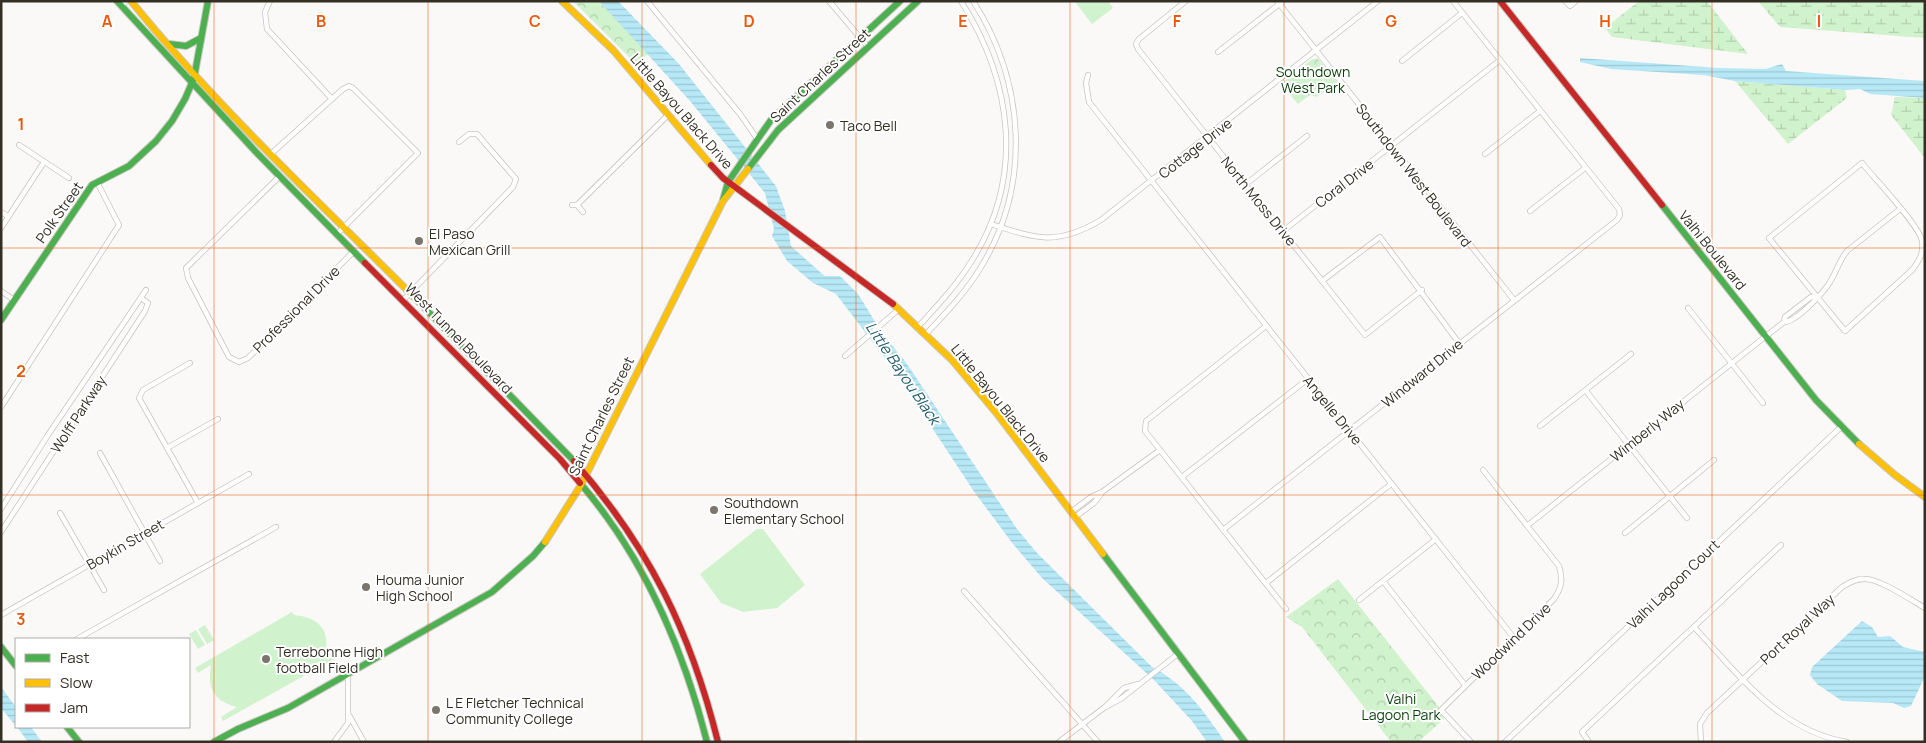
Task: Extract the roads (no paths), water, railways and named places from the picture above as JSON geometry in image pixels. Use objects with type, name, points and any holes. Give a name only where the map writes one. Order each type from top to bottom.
[{"type":"main road","name":"West Tunnel Boulevard","points":[[131,1],[194,72],[344,227],[547,431],[586,475],[635,540],[670,604],[697,664],[718,742]]},
{"type":"main road","name":"Polk Street","points":[[1,320],[83,195],[97,182],[128,168],[146,152],[174,118],[192,84],[208,1]]},
{"type":"main road","name":"Little Bayou Black Drive","points":[[562,1],[613,50],[696,149],[728,182],[899,309],[926,334],[974,385],[1245,742]]},
{"type":"main road","name":"Saint Charles Street","points":[[214,742],[238,729],[288,708],[348,675],[492,592],[515,574],[549,536],[581,485],[722,202],[734,187],[749,151],[771,120],[900,1]]},
{"type":"main road","name":"Saint Charles Street","points":[[728,182],[754,158],[778,130],[918,1]]},
{"type":"main road","name":"Valhi Boulevard","points":[[1500,1],[1816,400],[1863,450],[1893,476],[1925,496]]},
{"type":"main road","name":"West Tunnel Boulevard","points":[[122,3],[192,84],[280,176],[404,299],[560,459],[581,485],[626,547],[664,617],[690,678],[707,742]]},
{"type":"main road","points":[[167,43],[184,48],[201,38]]},
{"type":"main road","points":[[722,202],[728,182]]},
{"type":"main road","points":[[1,647],[15,665]]},
{"type":"main road","points":[[68,728],[79,742]]},
{"type":"street","points":[[270,1],[266,12],[267,30],[332,98]]},
{"type":"street","points":[[648,1],[740,114],[758,140]]},
{"type":"street","points":[[829,1],[868,47]]},
{"type":"street","points":[[918,327],[959,280],[981,246],[991,224],[1003,177],[1006,134],[1005,115],[994,67],[983,39],[961,1]]},
{"type":"street","points":[[926,334],[971,281],[987,256],[1001,227],[1014,177],[1017,133],[1016,114],[1004,63],[993,36],[973,1]]},
{"type":"street","name":"North Moss Drive","points":[[1186,1],[1139,39],[1136,44],[1208,138],[1365,335],[1422,290]]},
{"type":"street","name":"Cottage Drive","points":[[991,224],[1040,238],[1073,234],[1101,220],[1317,52],[1378,1]]},
{"type":"street","points":[[1453,1],[1585,168],[1530,211]]},
{"type":"street","points":[[1565,1],[1570,6],[1576,1]]},
{"type":"street","points":[[1218,52],[1280,2]]},
{"type":"street","name":"Southdown West Boulevard","points":[[1280,2],[1317,52],[1514,300]]},
{"type":"street","points":[[1402,61],[1462,13]]},
{"type":"street","name":"Coral Drive","points":[[1283,231],[1500,60]]},
{"type":"street","name":"Angelle Drive","points":[[1088,75],[1086,83],[1089,102],[1514,638]]},
{"type":"street","points":[[272,153],[332,98],[349,86],[418,153],[338,233]]},
{"type":"street","points":[[1485,154],[1540,111]]},
{"type":"street","points":[[583,212],[575,205],[668,115]]},
{"type":"street","points":[[404,299],[513,187],[516,178],[477,134],[469,134],[459,142]]},
{"type":"street","points":[[1246,184],[1307,136]]},
{"type":"street","points":[[19,145],[69,178]]},
{"type":"street","points":[[1,228],[44,162]]},
{"type":"street","points":[[1862,163],[1900,210],[1920,232],[1922,250],[1919,261],[1880,301],[1845,331],[1769,238],[1862,163]]},
{"type":"street","name":"Windward Drive","points":[[1223,530],[1617,220],[1620,215],[1619,209],[1585,168]]},
{"type":"street","name":"Professional Drive","points":[[280,176],[186,268],[188,278],[229,357],[239,362],[248,358],[354,251]]},
{"type":"street","points":[[1,407],[119,225],[97,182]]},
{"type":"street","points":[[1816,297],[1828,285],[1840,260],[1847,251],[1900,210]]},
{"type":"street","points":[[1,212],[8,216]]},
{"type":"street","points":[[1322,281],[1380,237],[1422,290],[1437,316],[1459,343]]},
{"type":"street","points":[[1,509],[48,434],[146,290]]},
{"type":"street","points":[[1,291],[14,300]]},
{"type":"street","name":"Wimberly Way","points":[[1528,525],[1784,322],[1785,317],[1811,297],[1816,297]]},
{"type":"street","name":"Wolff Parkway","points":[[1,532],[146,311],[148,303],[141,298]]},
{"type":"street","points":[[1688,308],[1763,403]]},
{"type":"street","points":[[845,356],[882,326],[899,309]]},
{"type":"street","points":[[1266,326],[1146,421],[1144,425],[1160,450],[1286,609]]},
{"type":"street","points":[[1540,426],[1631,354]]},
{"type":"street","points":[[190,364],[143,390],[140,395],[141,402],[198,503]]},
{"type":"street","points":[[1182,478],[1308,379]]},
{"type":"street","points":[[1586,391],[1687,518]]},
{"type":"street","points":[[167,448],[218,419]]},
{"type":"street","name":"Valhi Lagoon Court","points":[[1505,742],[1841,427]]},
{"type":"street","points":[[1073,515],[1090,497],[1102,492],[1160,450]]},
{"type":"street","points":[[100,454],[160,561]]},
{"type":"street","points":[[1625,533],[1714,460]]},
{"type":"street","name":"Woodwind Drive","points":[[1471,742],[1441,710],[1554,599],[1561,589],[1563,577],[1559,566],[1484,470]]},
{"type":"street","name":"Boykin Street","points":[[1,615],[249,474]]},
{"type":"street","points":[[1266,583],[1392,484]]},
{"type":"street","points":[[60,512],[104,590]]},
{"type":"street","points":[[79,638],[276,527]]},
{"type":"street","points":[[1359,600],[1436,539]]},
{"type":"street","points":[[1589,742],[1582,732],[1781,545]]},
{"type":"street","name":"Port Royal Way","points":[[1701,742],[1700,724],[1707,713],[1842,587],[1852,581],[1866,578],[1925,608]]},
{"type":"street","points":[[1384,581],[1465,685]]},
{"type":"street","points":[[964,591],[1098,742]]},
{"type":"street","points":[[1694,627],[1744,679],[1787,719],[1828,737],[1847,742]]},
{"type":"street","points":[[1058,742],[1105,707],[1124,688],[1138,684],[1178,653]]},
{"type":"street","points":[[334,742],[348,723],[348,675]]},
{"type":"street","points":[[349,715],[364,742]]},
{"type":"water","name":"Little Bayou Black","points":[[599,1],[618,1],[679,64],[776,186],[785,211],[791,246],[825,276],[840,276],[858,294],[882,333],[907,364],[1017,529],[1037,553],[1152,667],[1185,691],[1225,742],[1207,742],[1192,721],[1154,680],[1042,578],[1013,544],[975,493],[894,370],[836,294],[813,283],[787,261],[772,236],[774,229],[765,193],[690,101]]},
{"type":"water","points":[[1580,58],[1719,68],[1765,69],[1782,64],[1786,71],[1925,81],[1925,98],[1870,94],[1860,89],[1845,90],[1735,81],[1703,75],[1611,69],[1580,62]]},
{"type":"water","points":[[1862,621],[1872,627],[1878,637],[1890,636],[1903,647],[1925,652],[1925,676],[1911,706],[1904,708],[1893,703],[1842,701],[1817,684],[1810,675],[1812,667]]},
{"type":"water","points":[[1,687],[15,706],[15,725],[1,708]]},
{"type":"water","points":[[18,728],[32,728],[42,742],[28,742]]},
{"type":"place","name":"Taco Bell","points":[[830,125]]},
{"type":"place","name":"El Paso Mexican Grill","points":[[419,241]]},
{"type":"place","name":"Southdown Elementary School","points":[[714,510]]},
{"type":"place","name":"Houma Junior High School","points":[[366,587]]},
{"type":"place","name":"Terrebonne High football Field","points":[[266,659]]},
{"type":"place","name":"L E Fletcher Technical Community College","points":[[436,710]]},
{"type":"park label","name":"Southdown West Park","points":[[1313,79]]},
{"type":"park label","name":"Valhi Lagoon Park","points":[[1401,706]]}]
